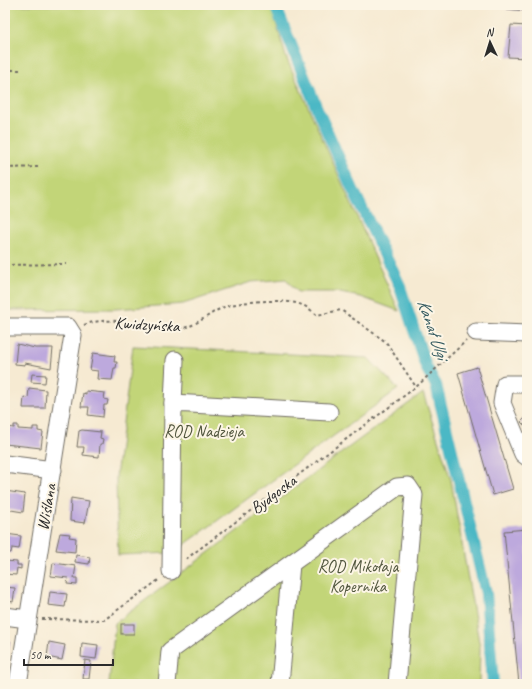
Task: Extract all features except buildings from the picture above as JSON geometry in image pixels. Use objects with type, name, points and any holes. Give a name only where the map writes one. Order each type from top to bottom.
[{"type":"street","points":[[5,327],[68,327],[72,331]]},
{"type":"street","name":"Wiślana","points":[[18,684],[27,619],[53,470],[73,335],[72,331]]},
{"type":"street","points":[[476,332],[527,334]]},
{"type":"street","points":[[171,571],[174,360]]},
{"type":"street","points":[[527,384],[505,384],[502,403],[523,454],[527,457]]},
{"type":"street","points":[[173,403],[329,412]]},
{"type":"street","points":[[5,464],[53,470]]},
{"type":"street","points":[[167,684],[170,651],[397,487],[408,486],[414,495],[397,684]]},
{"type":"street","points":[[280,684],[291,564]]},
{"type":"street","points":[[269,580],[277,580],[285,584],[288,592]]},
{"type":"street","points":[[5,616],[27,619]]},
{"type":"path","points":[[5,70],[20,70]]},
{"type":"path","points":[[5,168],[39,167]]},
{"type":"path","points":[[5,264],[66,264]]},
{"type":"path","name":"Kwidzyńska","points":[[72,331],[88,324],[112,321],[158,328],[179,329],[190,326],[224,307],[247,301],[302,304],[318,315],[341,310],[386,342],[416,387]]},
{"type":"path","name":"Bydgoska","points":[[27,619],[104,620],[416,387],[476,332]]},
{"type":"green space","points":[[5,5],[271,5],[286,57],[399,311],[361,297],[335,292],[298,292],[286,279],[251,282],[183,304],[115,309],[5,310]]},
{"type":"green space","name":"ROD Nadzieja","points":[[133,346],[368,358],[398,389],[173,553],[118,555],[116,477]]},
{"type":"green space","name":"ROD Mikołaja Kopernika","points":[[423,393],[451,480],[480,648],[479,684],[109,684],[115,623],[307,478]]},
{"type":"waterway","name":"Kanał Ulgi","points":[[275,5],[318,111],[354,192],[399,284],[426,367],[436,385],[486,593],[493,684]]}]
